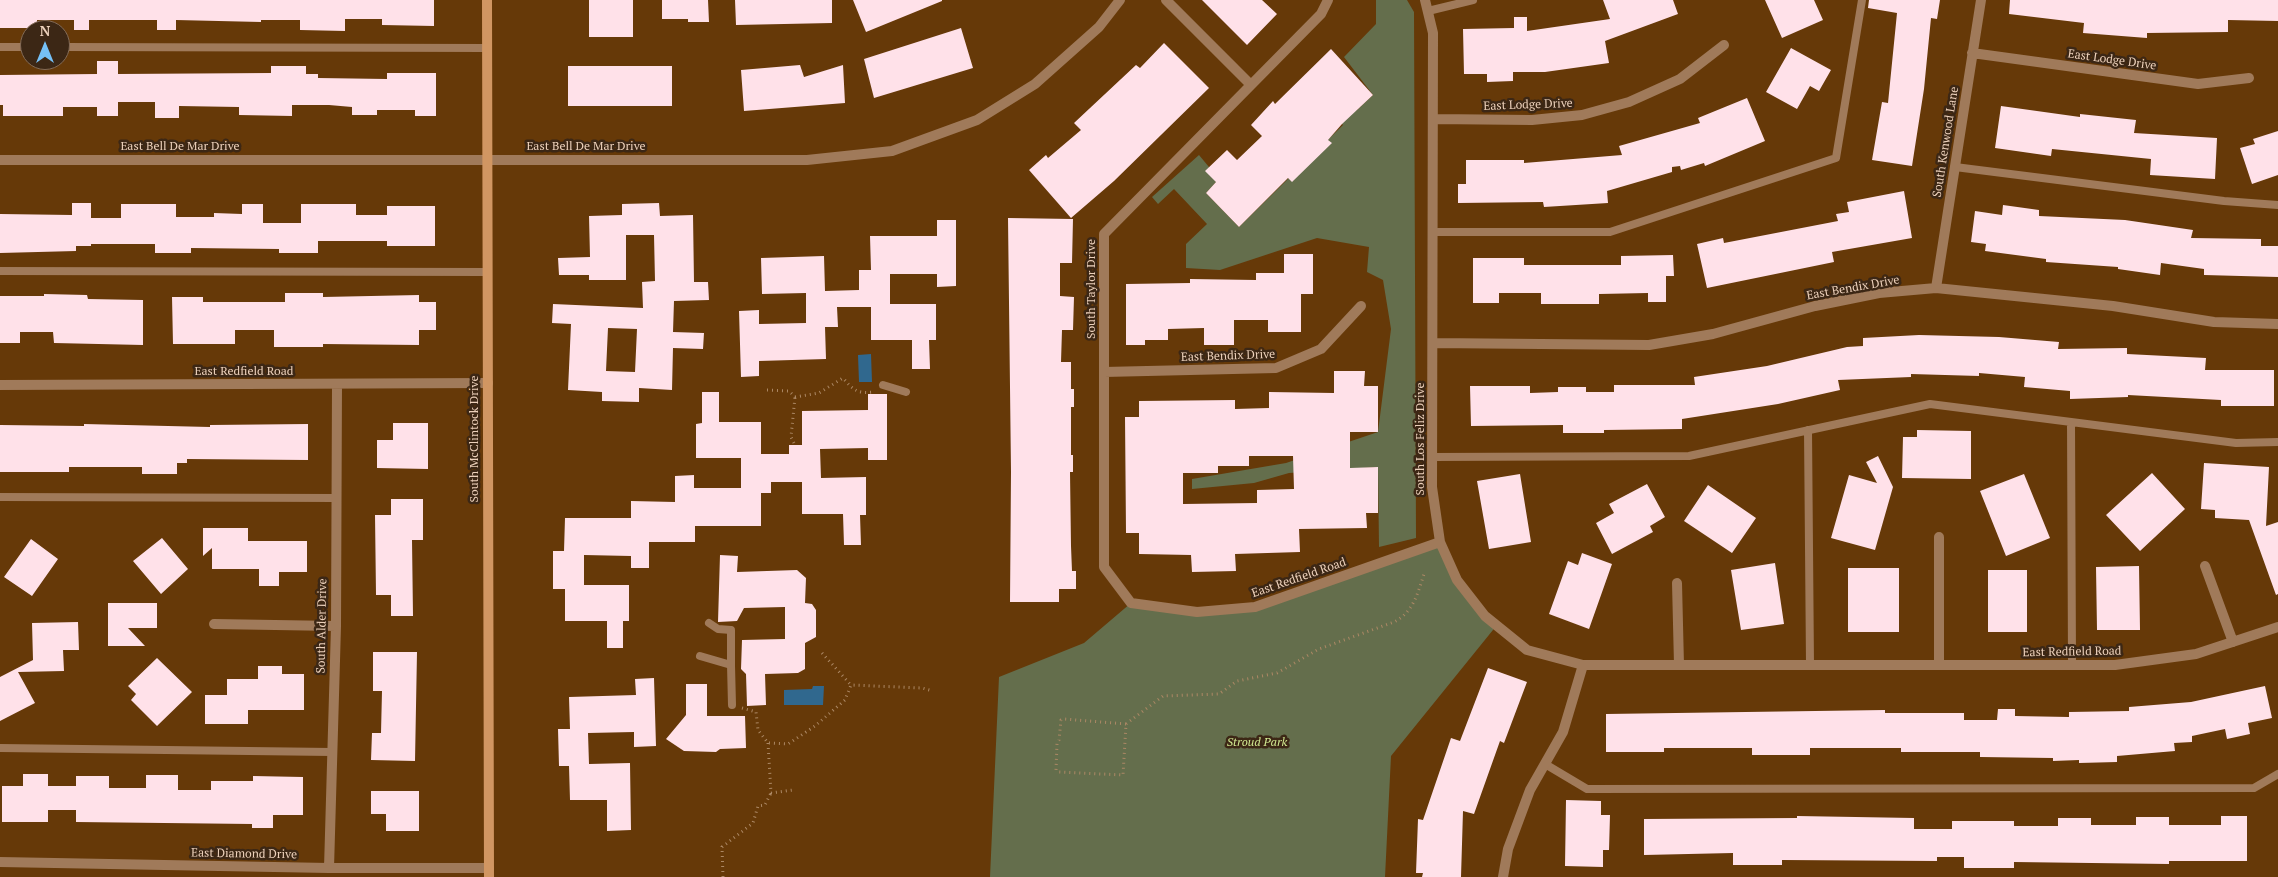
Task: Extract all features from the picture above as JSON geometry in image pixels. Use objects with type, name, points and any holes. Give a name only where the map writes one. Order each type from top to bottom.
[{"type":"main road","name":"South McClintock Drive","points":[[487,0],[489,873]]},
{"type":"street","name":"East Bell De Mar Drive","points":[[0,160],[807,160],[892,151],[977,120],[1035,84],[1099,27],[1120,0]]},
{"type":"street","points":[[1166,0],[1250,84]]},
{"type":"street","name":"South Taylor Drive","points":[[1131,603],[1104,567],[1104,234],[1321,14],[1328,0]]},
{"type":"street","name":"South Los Feliz Drive","points":[[1425,0],[1434,33],[1432,486],[1440,542],[1457,580],[1485,616],[1527,650],[1583,665]]},
{"type":"street","name":"South Kenwood Lane","points":[[1936,288],[1981,0]]},
{"type":"street","name":"East Lodge Drive","points":[[1434,119],[1532,120],[1582,116],[1629,102],[1680,78],[1724,44]]},
{"type":"street","name":"East Lodge Drive","points":[[1972,53],[2198,84],[2249,78]]},
{"type":"street","name":"East Bendix Drive","points":[[1434,342],[1649,345],[1713,334],[1815,306],[1879,293],[1936,288],[2113,306],[2214,322],[2278,324]]},
{"type":"street","name":"East Bendix Drive","points":[[1104,372],[1276,368],[1321,349],[1361,306]]},
{"type":"street","name":"East Redfield Road","points":[[0,385],[488,383]]},
{"type":"street","name":"South Alder Drive","points":[[329,868],[336,626],[338,385]]},
{"type":"street","points":[[1939,537],[1939,665]]},
{"type":"street","name":"East Redfield Road","points":[[1131,603],[1197,612],[1255,607],[1440,542]]},
{"type":"street","points":[[2205,566],[2233,642]]},
{"type":"street","points":[[1677,583],[1679,665]]},
{"type":"street","points":[[214,624],[336,626]]},
{"type":"street","name":"East Redfield Road","points":[[1583,665],[2115,665],[2196,654],[2278,628]]},
{"type":"street","points":[[1503,877],[1508,849],[1530,790],[1564,732],[1583,665]]},
{"type":"street","name":"East Diamond Drive","points":[[0,862],[489,873]]},
{"type":"lane","points":[[1428,12],[1473,0]]},
{"type":"lane","points":[[1434,232],[1610,232],[1836,158],[1862,0]]},
{"type":"lane","points":[[0,47],[20,47]]},
{"type":"lane","points":[[70,47],[487,48]]},
{"type":"lane","points":[[1955,167],[2224,201],[2278,205]]},
{"type":"lane","points":[[0,271],[487,272]]},
{"type":"lane","points":[[882,385],[906,392]]},
{"type":"lane","points":[[1432,457],[1689,456],[1930,404],[2236,443],[2278,442]]},
{"type":"lane","points":[[2070,422],[2072,665]]},
{"type":"lane","points":[[1808,430],[1810,665]]},
{"type":"lane","points":[[0,497],[336,498]]},
{"type":"lane","points":[[709,623],[718,629],[731,630],[732,705]]},
{"type":"lane","points":[[700,656],[731,665]]},
{"type":"lane","points":[[0,748],[332,752]]},
{"type":"lane","points":[[1545,764],[1587,789],[2254,788],[2278,774]]},
{"type":"path","points":[[796,397],[819,393],[843,378],[853,390],[863,393],[880,391],[880,385],[882,385]]},
{"type":"path","points":[[767,390],[789,391],[796,397]]},
{"type":"path","points":[[794,443],[791,437],[796,397]]},
{"type":"path","points":[[1126,724],[1123,775],[1056,770],[1057,743],[1061,720],[1126,724],[1163,696],[1219,694],[1237,681],[1277,673],[1319,648],[1403,618],[1411,608],[1425,571]]},
{"type":"path","points":[[822,653],[851,685],[922,688],[933,691]]},
{"type":"path","points":[[768,743],[788,744],[814,726],[845,700],[851,685]]},
{"type":"path","points":[[723,877],[722,847],[753,823],[758,806],[765,805],[771,793],[768,743],[758,730],[756,712],[732,705]]},
{"type":"path","points":[[771,793],[794,790]]},
{"type":"green space","points":[[1376,0],[1407,0],[1414,12],[1416,538],[1379,547],[1378,467],[1289,473],[1254,483],[1192,489],[1192,479],[1286,463],[1378,432],[1391,329],[1383,280],[1367,272],[1369,247],[1317,238],[1220,270],[1186,268],[1186,244],[1207,224],[1174,189],[1158,204],[1152,197],[1199,155],[1209,167],[1216,182],[1206,193],[1239,227],[1343,125],[1336,117],[1357,110],[1373,95],[1344,57],[1376,24]]},
{"type":"green space","name":"Stroud Park","points":[[1440,542],[1457,580],[1497,625],[1391,756],[1385,877],[990,877],[999,677],[1084,643],[1131,603],[1197,612],[1255,607]]},
{"type":"water","points":[[871,354],[872,382],[859,382],[858,355]]},
{"type":"water","points":[[813,686],[824,686],[823,705],[784,705],[784,690],[812,689]]},
{"type":"building","points":[[0,0],[434,0],[434,26],[382,25],[382,19],[345,19],[345,31],[300,30],[300,20],[261,20],[261,22],[176,20],[176,30],[157,30],[157,20],[89,20],[89,30],[74,30],[74,20],[20,20],[20,28],[0,28]]},
{"type":"building","points":[[589,0],[633,0],[633,37],[589,37]]},
{"type":"building","points":[[662,0],[708,0],[709,22],[688,22],[688,19],[662,19]]},
{"type":"building","points":[[735,0],[832,0],[832,23],[736,25]]},
{"type":"building","points":[[853,0],[942,0],[942,1],[866,32]]},
{"type":"building","points":[[1202,0],[1262,0],[1277,14],[1247,45]]},
{"type":"building","points":[[1603,0],[1673,0],[1678,14],[1605,41],[1609,63],[1545,72],[1513,72],[1513,81],[1487,82],[1487,74],[1464,74],[1463,29],[1514,28],[1514,17],[1527,17],[1527,31],[1610,19]]},
{"type":"building","points":[[1765,0],[1814,0],[1823,20],[1782,38]]},
{"type":"building","points":[[1869,0],[1940,0],[1937,19],[1931,18],[1924,89],[1912,166],[1872,160],[1882,102],[1888,103],[1897,13],[1868,8]]},
{"type":"building","points":[[2010,0],[2278,0],[2278,21],[2228,20],[2228,32],[2147,33],[2147,38],[2083,33],[2084,23],[2009,14]]},
{"type":"building","points":[[961,28],[973,68],[874,98],[864,59]]},
{"type":"building","points":[[1164,43],[1209,88],[1114,181],[1071,218],[1029,170],[1046,155],[1048,158],[1081,130],[1074,123],[1136,65],[1140,68]]},
{"type":"building","points":[[1791,48],[1831,70],[1819,91],[1810,86],[1797,109],[1766,92]]},
{"type":"building","points":[[1331,49],[1373,95],[1328,140],[1332,143],[1292,182],[1288,178],[1239,227],[1206,193],[1216,182],[1205,171],[1227,150],[1237,160],[1262,136],[1251,125],[1273,101],[1275,104]]},
{"type":"building","points":[[97,61],[118,61],[118,74],[271,73],[271,66],[306,66],[306,74],[318,74],[318,78],[387,79],[387,73],[436,73],[436,116],[415,116],[415,110],[377,110],[377,115],[352,115],[352,107],[292,105],[292,116],[239,115],[239,107],[179,106],[179,118],[155,118],[155,102],[118,102],[118,116],[97,116],[97,107],[63,107],[63,116],[3,116],[3,105],[0,105],[0,75],[97,74]]},
{"type":"building","points":[[800,65],[804,77],[843,65],[845,103],[744,111],[741,70]]},
{"type":"building","points":[[568,66],[672,66],[672,106],[568,106]]},
{"type":"building","points":[[1747,98],[1765,141],[1705,166],[1704,163],[1681,170],[1680,166],[1672,167],[1672,172],[1607,191],[1608,203],[1544,207],[1543,202],[1458,203],[1458,184],[1466,184],[1466,160],[1524,160],[1524,163],[1622,155],[1619,146],[1700,123],[1698,118]]},
{"type":"building","points":[[2001,106],[2080,117],[2080,114],[2136,120],[2134,133],[2217,138],[2215,179],[2150,175],[2151,159],[2052,149],[2051,156],[1995,148]]},
{"type":"building","points":[[2278,131],[2278,175],[2252,184],[2240,148],[2255,144],[2253,139]]},
{"type":"building","points":[[1904,191],[1912,238],[1832,252],[1834,262],[1707,288],[1697,244],[1723,238],[1724,243],[1838,221],[1836,214],[1849,212],[1847,202]]},
{"type":"building","points":[[72,203],[91,203],[91,218],[121,218],[121,204],[176,204],[176,217],[214,217],[214,213],[242,214],[242,204],[263,204],[263,223],[301,223],[301,204],[356,204],[356,215],[387,215],[387,206],[435,206],[435,246],[387,246],[387,241],[318,241],[318,253],[279,253],[279,249],[191,248],[191,253],[155,253],[155,244],[91,244],[91,246],[76,246],[76,251],[0,253],[0,214],[72,215]]},
{"type":"building","points":[[659,203],[660,216],[693,215],[694,282],[708,282],[709,300],[674,301],[673,332],[704,333],[703,349],[673,348],[672,390],[639,388],[639,402],[602,401],[602,392],[568,390],[571,324],[552,323],[553,304],[643,308],[642,282],[655,281],[654,235],[626,235],[626,280],[589,280],[589,275],[559,275],[558,258],[590,257],[589,216],[622,215],[622,204]],"holes":[[[608,328],[637,329],[635,372],[606,371]]]},
{"type":"building","points":[[2003,205],[2039,210],[2039,216],[2125,220],[2193,230],[2191,238],[2261,239],[2261,246],[2278,246],[2278,277],[2204,275],[2204,269],[2161,263],[2160,275],[2118,269],[2118,267],[2046,262],[2046,259],[1985,251],[1986,244],[1971,242],[1975,211],[2002,215]]},
{"type":"building","points":[[1008,218],[1073,219],[1072,263],[1060,263],[1060,296],[1074,297],[1073,330],[1062,330],[1061,362],[1071,362],[1071,389],[1074,389],[1074,407],[1071,407],[1073,472],[1070,472],[1072,571],[1076,571],[1076,589],[1059,589],[1059,602],[1010,602],[1011,472]]},
{"type":"building","points":[[937,220],[956,220],[956,286],[937,287],[937,274],[890,274],[890,304],[936,304],[936,340],[929,340],[930,369],[912,369],[912,340],[871,340],[871,307],[837,307],[838,327],[825,327],[826,359],[759,361],[759,376],[741,377],[739,311],[759,310],[759,324],[806,323],[806,293],[762,294],[761,258],[824,256],[825,291],[859,290],[859,270],[871,270],[870,236],[937,236]]},
{"type":"building","points":[[1284,254],[1313,254],[1313,294],[1301,294],[1301,332],[1268,332],[1268,320],[1234,320],[1234,345],[1204,345],[1204,328],[1168,329],[1168,340],[1145,340],[1145,345],[1126,345],[1126,284],[1190,283],[1190,279],[1256,280],[1256,273],[1284,273]]},
{"type":"building","points":[[1673,255],[1674,276],[1666,276],[1666,302],[1648,302],[1648,293],[1599,294],[1599,304],[1541,304],[1541,293],[1499,293],[1499,303],[1473,303],[1473,258],[1524,258],[1524,265],[1621,265],[1621,256]]},
{"type":"building","points":[[285,293],[323,293],[323,297],[419,295],[419,302],[436,302],[436,330],[419,330],[419,345],[323,344],[323,347],[274,347],[274,330],[235,330],[235,344],[173,344],[172,297],[203,297],[203,302],[285,302]]},
{"type":"building","points":[[44,294],[87,295],[88,299],[143,300],[143,345],[54,343],[53,332],[20,332],[20,343],[0,343],[0,296],[44,296]]},
{"type":"building","points":[[1919,335],[1999,337],[2059,342],[2058,349],[2127,348],[2127,354],[2206,358],[2205,370],[2274,370],[2274,406],[2221,406],[2221,400],[2128,395],[2128,397],[2070,399],[2070,391],[2024,387],[2025,377],[1979,373],[1979,376],[1911,374],[1911,377],[1838,380],[1840,390],[1778,404],[1682,419],[1682,429],[1604,430],[1604,433],[1563,433],[1563,425],[1471,426],[1470,386],[1530,386],[1530,393],[1558,392],[1558,387],[1586,387],[1586,392],[1614,392],[1614,385],[1695,385],[1694,377],[1767,366],[1847,347],[1863,346],[1863,338]]},
{"type":"building","points":[[1334,371],[1365,371],[1364,386],[1378,386],[1378,432],[1350,432],[1350,468],[1378,467],[1378,513],[1366,513],[1367,528],[1299,529],[1300,552],[1235,554],[1236,571],[1192,572],[1191,555],[1139,554],[1139,533],[1126,533],[1125,417],[1139,417],[1139,401],[1235,400],[1235,409],[1269,408],[1269,392],[1334,393]],"holes":[[[1249,456],[1293,456],[1294,489],[1257,490],[1257,503],[1183,504],[1183,473],[1218,473],[1218,466],[1249,466]]]},
{"type":"building","points":[[702,392],[719,392],[719,422],[761,422],[761,454],[789,454],[789,445],[802,445],[802,411],[868,410],[868,394],[887,394],[887,460],[868,460],[868,448],[820,449],[821,478],[866,477],[866,515],[860,515],[861,545],[844,545],[843,514],[802,514],[802,482],[771,482],[771,493],[761,493],[761,526],[695,526],[695,542],[649,542],[649,568],[631,568],[631,556],[584,555],[584,585],[629,585],[629,621],[623,621],[623,648],[607,648],[607,621],[565,621],[565,589],[553,589],[553,551],[564,551],[565,518],[631,518],[631,501],[675,502],[675,476],[694,475],[694,488],[741,488],[741,458],[696,458],[696,424],[702,423]]},
{"type":"building","points":[[393,423],[428,423],[428,469],[377,468],[377,440],[393,440]]},
{"type":"building","points":[[84,424],[210,427],[210,425],[308,424],[308,460],[187,459],[187,463],[177,463],[177,474],[142,474],[142,467],[69,467],[69,472],[0,472],[0,425],[84,426]]},
{"type":"building","points":[[1917,430],[1971,431],[1971,479],[1902,478],[1903,437],[1917,437]]},
{"type":"building","points":[[1878,456],[1893,487],[1875,550],[1831,538],[1849,475],[1877,483],[1866,462]]},
{"type":"building","points":[[2204,463],[2269,467],[2266,526],[2278,522],[2278,594],[2276,595],[2249,520],[2215,518],[2215,510],[2201,509]]},
{"type":"building","points":[[2152,473],[2185,509],[2140,551],[2106,515]]},
{"type":"building","points":[[1520,474],[1531,542],[1489,549],[1477,481]]},
{"type":"building","points":[[2024,474],[2050,538],[2006,556],[1980,491]]},
{"type":"building","points":[[1647,484],[1665,517],[1650,526],[1653,532],[1612,554],[1596,523],[1614,513],[1609,504]]},
{"type":"building","points":[[1708,485],[1756,518],[1732,553],[1684,521]]},
{"type":"building","points":[[391,499],[423,499],[423,540],[412,540],[413,616],[391,616],[391,595],[376,595],[375,515],[391,515]]},
{"type":"building","points":[[203,528],[248,528],[248,541],[307,541],[307,572],[279,572],[279,586],[259,586],[259,569],[212,569],[212,548],[203,556]]},
{"type":"building","points":[[162,538],[188,569],[161,594],[133,561]]},
{"type":"building","points":[[31,539],[58,559],[32,596],[4,577]]},
{"type":"building","points":[[1582,553],[1612,564],[1589,629],[1549,614],[1568,561],[1578,565]]},
{"type":"building","points":[[720,555],[738,556],[737,572],[797,570],[806,578],[805,603],[812,604],[816,610],[816,637],[805,643],[805,669],[798,673],[765,674],[766,705],[747,706],[746,674],[741,669],[742,640],[785,639],[785,607],[744,608],[737,621],[718,622]]},
{"type":"building","points":[[1775,563],[1784,624],[1741,630],[1731,570]]},
{"type":"building","points":[[2139,566],[2140,630],[2097,630],[2096,567]]},
{"type":"building","points":[[1848,568],[1899,568],[1899,632],[1848,632]]},
{"type":"building","points":[[1988,570],[2027,570],[2027,632],[1988,632]]},
{"type":"building","points":[[108,603],[157,603],[157,628],[128,628],[145,646],[108,646]]},
{"type":"building","points":[[78,622],[79,650],[63,650],[64,671],[18,672],[35,703],[0,721],[0,677],[33,660],[32,623]]},
{"type":"building","points":[[373,652],[417,652],[415,761],[371,760],[372,733],[381,733],[382,691],[373,691]]},
{"type":"building","points":[[157,658],[192,692],[157,726],[131,700],[136,694],[128,686]]},
{"type":"building","points":[[258,666],[282,666],[282,674],[304,674],[304,710],[248,710],[248,724],[205,724],[205,695],[227,695],[227,679],[258,679]]},
{"type":"building","points":[[1488,668],[1527,682],[1504,743],[1500,741],[1474,814],[1463,811],[1461,877],[1422,877],[1423,873],[1416,873],[1418,819],[1423,820],[1451,738],[1460,741]]},
{"type":"building","points":[[654,678],[656,746],[634,747],[634,732],[588,733],[589,764],[630,763],[631,830],[607,831],[607,800],[570,800],[569,766],[559,766],[558,729],[570,729],[569,697],[636,695],[635,679]]},
{"type":"building","points":[[686,684],[707,684],[707,716],[745,716],[746,748],[720,749],[716,752],[684,751],[666,739],[686,715]]},
{"type":"building","points":[[2265,686],[2272,718],[2248,723],[2250,734],[2227,739],[2225,729],[2192,736],[2192,742],[2174,743],[2175,751],[2117,756],[2117,762],[2079,763],[2079,760],[2053,761],[2053,758],[1980,757],[1980,752],[1901,752],[1901,748],[1810,748],[1810,755],[1752,755],[1752,748],[1664,748],[1664,752],[1606,752],[1606,714],[1885,710],[1885,713],[1964,713],[1964,720],[1997,720],[1998,709],[2015,709],[2015,716],[2069,717],[2069,712],[2129,711],[2129,707],[2191,702]]},
{"type":"building","points":[[23,774],[48,774],[48,786],[76,786],[76,776],[109,776],[109,788],[146,788],[146,775],[178,775],[178,790],[211,790],[211,781],[253,781],[253,776],[303,777],[303,815],[273,815],[273,828],[252,828],[252,824],[76,822],[76,810],[48,810],[48,822],[2,822],[2,786],[23,786]]},
{"type":"building","points":[[371,791],[419,791],[419,831],[386,831],[386,814],[371,814]]},
{"type":"building","points":[[1566,800],[1601,801],[1601,815],[1610,815],[1609,850],[1603,850],[1603,867],[1565,866]]},
{"type":"building","points":[[1797,816],[1914,818],[1914,829],[1952,829],[1952,821],[2014,821],[2014,826],[2058,826],[2058,818],[2091,818],[2091,825],[2136,825],[2136,817],[2169,817],[2169,825],[2221,825],[2221,816],[2247,816],[2247,861],[2169,861],[2169,864],[2014,862],[2014,868],[1964,868],[1964,857],[1937,857],[1937,861],[1782,860],[1782,865],[1733,865],[1733,853],[1644,855],[1644,819],[1797,818]]}]
